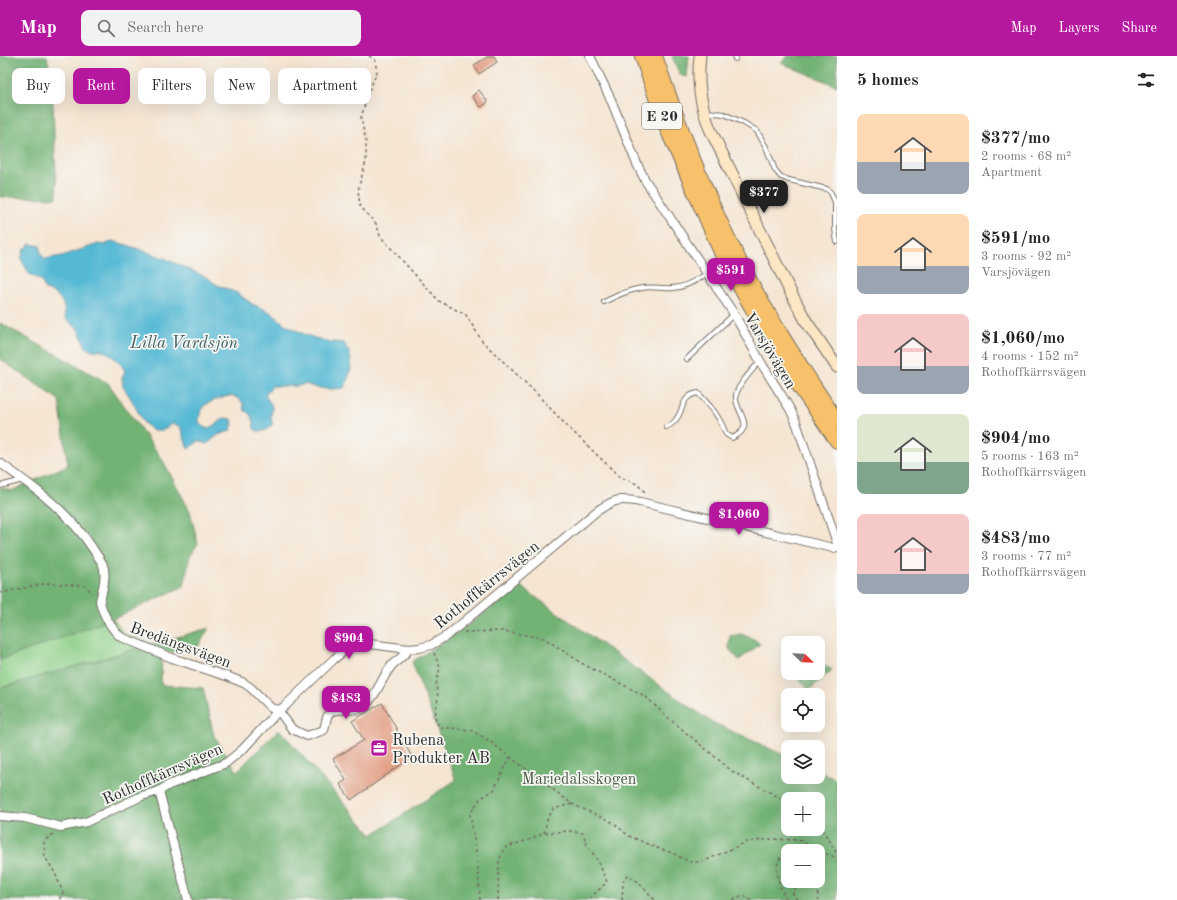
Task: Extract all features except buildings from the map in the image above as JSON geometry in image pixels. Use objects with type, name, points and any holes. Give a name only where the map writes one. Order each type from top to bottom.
[{"type":"highway","name":"E 20","points":[[642,56],[665,124],[724,259],[784,364],[837,441]]},
{"type":"highway","name":"E 20","points":[[655,56],[684,139],[706,192],[731,244],[773,321],[802,369],[837,421]]},
{"type":"street","name":"Varsjövägen","points":[[590,56],[611,100],[636,164],[645,180],[734,314],[760,361],[790,409],[796,422],[837,543]]},
{"type":"street","points":[[700,56],[698,89],[710,128],[790,291],[806,321],[837,367]]},
{"type":"street","points":[[0,463],[64,513],[88,541],[103,565],[105,574],[104,586],[100,600]]},
{"type":"street","name":"Rothoffkärrsvägen","points":[[0,816],[25,818],[61,827],[86,822],[142,796],[159,791],[169,785],[226,763],[243,749],[278,710],[284,707],[334,659],[349,647],[362,643],[409,649],[431,645],[448,635],[606,505],[620,499],[640,502],[833,548],[837,547]]},
{"type":"street","name":"Bredängsvägen","points":[[100,600],[107,619],[115,632],[121,637],[172,658],[229,676],[251,688],[271,708],[278,710],[292,729],[307,736],[324,730],[328,715],[335,710],[353,710],[360,708],[376,692],[393,664],[409,649]]},
{"type":"street","points":[[159,791],[188,900]]},
{"type":"lane","points":[[704,112],[724,114],[757,131],[766,147],[775,170],[781,177],[827,189],[836,202],[835,229],[837,242]]},
{"type":"lane","points":[[604,302],[640,288],[674,288],[682,286],[707,274]]},
{"type":"lane","points":[[687,359],[734,314]]},
{"type":"lane","points":[[666,427],[674,423],[684,402],[690,394],[698,393],[714,410],[721,421],[726,434],[732,438],[739,435],[744,429],[744,418],[736,397],[738,389],[760,361]]},
{"type":"lane","points":[[0,486],[23,480]]},
{"type":"path","points":[[368,56],[375,60],[377,72],[368,93],[361,118],[366,142],[366,161],[358,190],[360,206],[377,225],[380,236],[439,301],[466,315],[482,342],[535,392],[566,425],[620,477],[637,484],[645,492],[640,502]]},
{"type":"path","points":[[0,593],[48,583],[85,586],[100,600]]},
{"type":"path","points":[[464,632],[501,631],[544,638],[583,664],[645,696],[665,715],[732,771],[781,798]]},
{"type":"path","points":[[431,645],[440,667],[436,685],[438,697],[435,717],[439,727],[471,730],[488,740],[572,804],[612,822],[629,836],[672,853],[690,862],[702,862],[747,842],[771,839],[799,840],[806,844]]},
{"type":"path","points":[[480,900],[470,814],[480,799],[494,790],[510,757]]},
{"type":"path","points":[[544,834],[547,820],[553,809],[572,804]]},
{"type":"path","points":[[59,900],[63,893],[55,873],[45,857],[44,841],[61,827]]},
{"type":"path","points":[[498,900],[499,861],[504,848],[531,840],[544,834],[570,831],[583,832],[587,845],[598,861],[607,882],[588,900]]},
{"type":"path","points":[[825,834],[837,854]]},
{"type":"path","points":[[825,853],[837,858]]},
{"type":"path","points":[[781,858],[778,861],[776,872],[781,888]]},
{"type":"path","points":[[622,900],[623,882],[628,876],[637,881],[655,900]]},
{"type":"path","points":[[781,888],[786,900]]},
{"type":"path","points":[[795,888],[793,894],[797,900]]},
{"type":"path","points":[[817,888],[818,900]]},
{"type":"path","points":[[734,900],[735,898],[743,895],[751,900]]},
{"type":"green space","points":[[0,56],[47,56],[49,68],[12,68],[12,104],[53,104],[57,198],[0,197]]},
{"type":"green space","points":[[672,56],[689,56],[687,77],[680,75]]},
{"type":"green space","points":[[788,56],[837,56],[837,86],[781,63]]},
{"type":"green space","points":[[0,323],[108,383],[162,459],[190,511],[198,544],[190,556],[184,586],[113,619],[0,660],[0,487],[11,491],[68,465],[59,400],[0,359]]},
{"type":"green space","name":"Mariedalsskogen","points":[[520,586],[710,721],[781,754],[781,784],[825,784],[825,774],[837,780],[837,900],[0,900],[0,688],[209,628],[198,647],[162,654],[161,685],[203,688],[214,736],[237,771],[279,729],[372,835],[456,780],[412,662],[464,628]]},
{"type":"green space","points":[[113,619],[125,635],[153,644],[0,688],[0,660]]},
{"type":"green space","points":[[741,634],[754,639],[760,644],[739,660],[729,649],[730,636]]},
{"type":"green space","points":[[825,666],[832,670],[825,676]]},
{"type":"green space","points":[[800,680],[820,680],[811,688],[807,688]]},
{"type":"water","name":"Lilla Vardsjön","points":[[112,241],[164,258],[208,278],[217,285],[237,293],[252,304],[270,312],[286,325],[304,334],[330,342],[344,343],[350,355],[351,366],[344,388],[324,389],[305,384],[298,386],[272,386],[265,395],[272,407],[271,417],[273,424],[268,429],[260,432],[254,429],[252,418],[244,410],[243,403],[234,396],[214,401],[203,407],[199,423],[207,429],[217,424],[224,418],[232,419],[233,424],[230,431],[218,435],[207,444],[199,441],[188,449],[180,426],[171,424],[163,430],[152,430],[144,423],[123,387],[122,378],[125,371],[121,365],[116,359],[106,352],[100,350],[90,350],[86,347],[78,329],[65,318],[63,303],[61,300],[50,291],[45,290],[40,280],[30,275],[21,259],[24,250],[30,244],[40,246],[41,254],[45,259],[62,256],[98,244],[105,245]]},
{"type":"place","name":"Rubena Produkter AB","points":[[379,748]]}]
